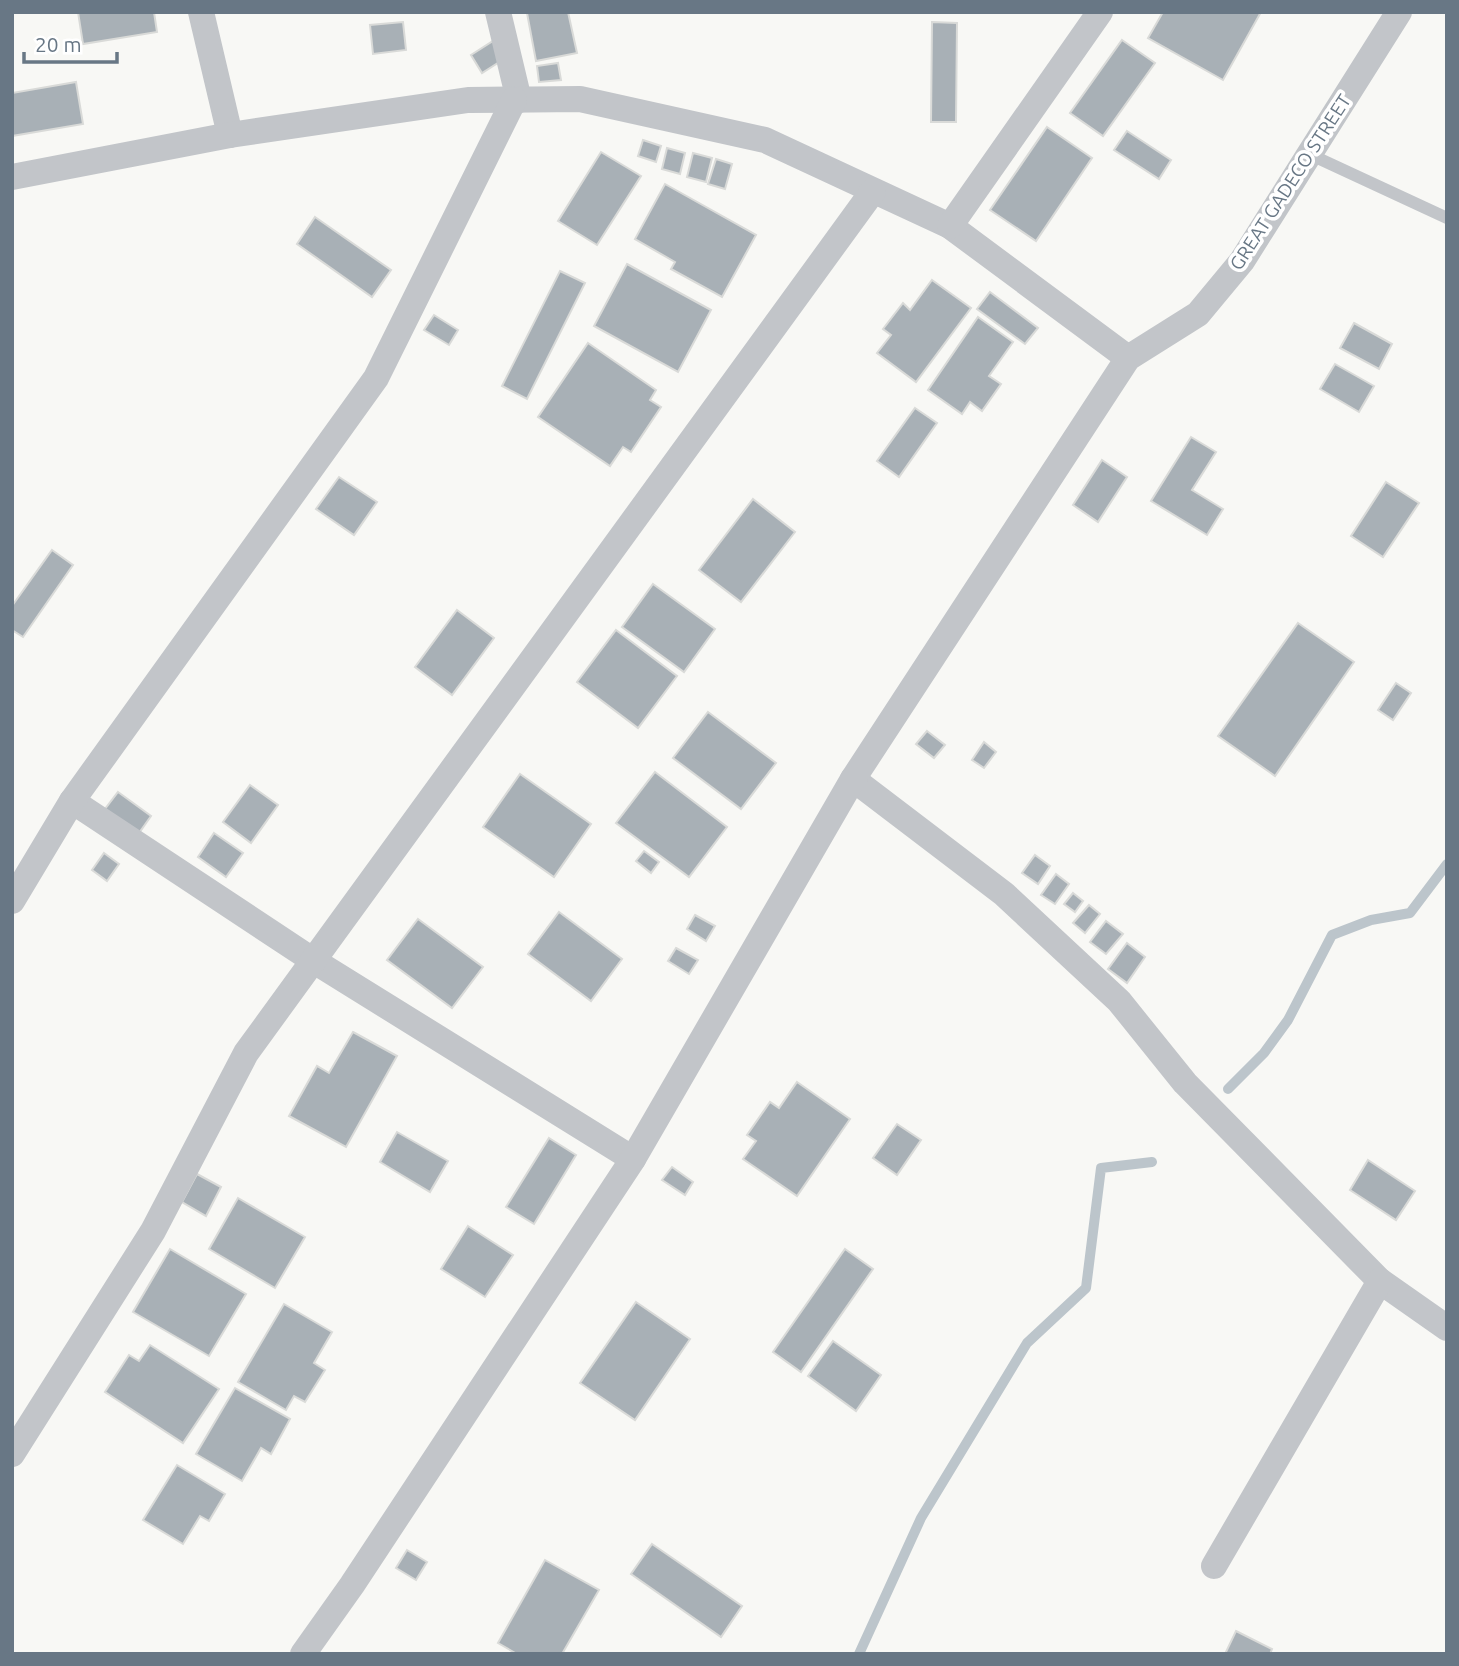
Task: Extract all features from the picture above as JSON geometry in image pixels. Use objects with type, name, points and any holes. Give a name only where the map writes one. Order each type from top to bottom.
[{"type":"street","points":[[201,12],[230,135]]},
{"type":"street","points":[[12,901],[72,801],[376,378],[516,100],[498,12]]},
{"type":"street","points":[[950,226],[1100,12]]},
{"type":"street","name":"GREAT GADECO STREET","points":[[1128,358],[1198,314],[1242,261],[1399,12]]},
{"type":"street","points":[[12,177],[230,135],[468,100],[580,99],[765,141],[950,226],[1128,358],[853,779],[633,1159],[352,1585],[303,1654]]},
{"type":"street","points":[[12,1454],[153,1231],[246,1053],[873,191]]},
{"type":"street","points":[[853,779],[1004,894],[1119,1001],[1185,1083],[1380,1281],[1447,1328]]},
{"type":"street","points":[[72,801],[314,961],[633,1159]]},
{"type":"street","points":[[1214,1566],[1380,1281]]},
{"type":"lane","points":[[1309,154],[1447,218]]},
{"type":"building","points":[[78,12],[154,12],[157,32],[83,44]]},
{"type":"building","points":[[568,12],[577,53],[536,61],[527,13]]},
{"type":"building","points":[[1163,12],[1261,12],[1223,80],[1148,38]]},
{"type":"building","points":[[403,22],[406,50],[373,54],[370,25]]},
{"type":"building","points":[[932,22],[957,23],[956,122],[931,122]]},
{"type":"building","points":[[1122,40],[1155,63],[1103,136],[1070,113]]},
{"type":"building","points":[[493,41],[504,59],[482,73],[471,55]]},
{"type":"building","points":[[558,63],[561,80],[539,82],[537,66]]},
{"type":"building","points":[[76,82],[83,124],[12,136],[12,93]]},
{"type":"building","points":[[1047,127],[1092,158],[1036,241],[990,210]]},
{"type":"building","points":[[1127,131],[1171,160],[1159,179],[1114,150]]},
{"type":"building","points":[[643,140],[661,146],[656,162],[638,156]]},
{"type":"building","points":[[667,148],[685,153],[680,174],[662,169]]},
{"type":"building","points":[[601,152],[641,176],[597,245],[558,221]]},
{"type":"building","points":[[693,153],[712,158],[706,182],[687,177]]},
{"type":"building","points":[[716,159],[732,164],[725,189],[708,184]]},
{"type":"building","points":[[665,184],[756,235],[722,297],[671,269],[675,262],[635,239]]},
{"type":"building","points":[[315,217],[391,270],[372,297],[297,244]]},
{"type":"building","points":[[627,264],[711,310],[678,372],[594,326]]},
{"type":"building","points":[[560,271],[585,283],[527,399],[502,386]]},
{"type":"building","points":[[932,280],[971,308],[916,382],[877,353],[891,335],[883,329],[903,303],[910,310]]},
{"type":"building","points":[[990,292],[1038,328],[1025,344],[977,309]]},
{"type":"building","points":[[434,315],[458,330],[449,345],[424,330]]},
{"type":"building","points":[[978,317],[1013,342],[989,376],[1001,384],[982,411],[970,402],[962,414],[928,390]]},
{"type":"building","points":[[1354,323],[1392,344],[1379,369],[1340,348]]},
{"type":"building","points":[[588,343],[656,390],[650,400],[661,407],[631,452],[623,447],[610,466],[538,417]]},
{"type":"building","points":[[1335,364],[1374,386],[1359,412],[1320,389]]},
{"type":"building","points":[[915,408],[937,423],[899,477],[877,461]]},
{"type":"building","points":[[1191,437],[1216,452],[1192,490],[1223,509],[1207,535],[1151,501]]},
{"type":"building","points":[[1102,460],[1127,477],[1098,522],[1073,505]]},
{"type":"building","points":[[339,477],[377,502],[354,535],[316,509]]},
{"type":"building","points":[[1386,482],[1419,503],[1383,557],[1351,536]]},
{"type":"building","points":[[753,499],[795,532],[741,602],[699,570]]},
{"type":"building","points":[[52,550],[73,565],[23,637],[12,630],[12,606]]},
{"type":"building","points":[[653,584],[715,629],[684,672],[622,627]]},
{"type":"building","points":[[457,610],[494,638],[452,695],[415,667]]},
{"type":"building","points":[[1298,623],[1354,662],[1275,776],[1218,736]]},
{"type":"building","points":[[616,630],[677,676],[638,728],[577,682]]},
{"type":"building","points":[[1396,683],[1411,693],[1393,720],[1378,710]]},
{"type":"building","points":[[708,712],[776,763],[741,809],[673,758]]},
{"type":"building","points":[[927,731],[945,745],[934,758],[916,744]]},
{"type":"building","points":[[984,742],[996,752],[984,768],[972,760]]},
{"type":"building","points":[[655,772],[727,827],[689,877],[616,823]]},
{"type":"building","points":[[520,774],[591,824],[554,877],[483,827]]},
{"type":"building","points":[[250,785],[278,805],[251,843],[223,822]]},
{"type":"building","points":[[118,792],[151,816],[139,833],[105,809]]},
{"type":"building","points":[[214,833],[243,853],[226,877],[198,857]]},
{"type":"building","points":[[644,851],[659,862],[651,873],[636,861]]},
{"type":"building","points":[[104,853],[119,864],[107,881],[92,870]]},
{"type":"building","points":[[1035,855],[1050,866],[1038,884],[1022,873]]},
{"type":"building","points":[[1056,874],[1069,884],[1055,904],[1041,895]]},
{"type":"building","points":[[1073,893],[1083,901],[1075,912],[1064,904]]},
{"type":"building","points":[[1089,905],[1100,914],[1085,933],[1073,923]]},
{"type":"building","points":[[559,912],[622,959],[591,1001],[528,954]]},
{"type":"building","points":[[695,915],[715,926],[706,941],[687,929]]},
{"type":"building","points":[[418,919],[483,967],[452,1008],[387,960]]},
{"type":"building","points":[[1106,921],[1123,934],[1106,954],[1090,942]]},
{"type":"building","points":[[1127,943],[1145,957],[1127,983],[1108,969]]},
{"type":"building","points":[[676,948],[698,960],[689,974],[668,961]]},
{"type":"building","points":[[353,1032],[397,1056],[346,1147],[289,1116],[317,1066],[329,1073]]},
{"type":"building","points":[[797,1082],[850,1119],[797,1196],[743,1159],[756,1141],[747,1135],[770,1102],[779,1108]]},
{"type":"building","points":[[897,1124],[921,1140],[897,1175],[873,1158]]},
{"type":"building","points":[[397,1132],[448,1161],[430,1192],[380,1162]]},
{"type":"building","points":[[549,1138],[576,1155],[534,1224],[506,1207]]},
{"type":"building","points":[[1368,1160],[1415,1191],[1396,1220],[1350,1190]]},
{"type":"building","points":[[672,1167],[693,1182],[685,1195],[662,1180]]},
{"type":"building","points":[[197,1174],[221,1187],[206,1216],[182,1202]]},
{"type":"building","points":[[238,1198],[305,1237],[275,1288],[209,1249]]},
{"type":"building","points":[[468,1226],[513,1255],[485,1297],[441,1269]]},
{"type":"building","points":[[170,1249],[246,1294],[209,1356],[133,1312]]},
{"type":"building","points":[[845,1249],[873,1269],[801,1372],[773,1352]]},
{"type":"building","points":[[636,1302],[690,1339],[635,1420],[580,1383]]},
{"type":"building","points":[[284,1304],[332,1332],[314,1363],[325,1370],[305,1402],[294,1396],[286,1410],[238,1382]]},
{"type":"building","points":[[833,1341],[881,1375],[856,1411],[808,1376]]},
{"type":"building","points":[[150,1345],[219,1389],[183,1443],[105,1392],[129,1355],[139,1361]]},
{"type":"building","points":[[235,1388],[290,1419],[271,1454],[261,1448],[242,1481],[196,1454]]},
{"type":"building","points":[[177,1465],[225,1494],[209,1521],[200,1516],[183,1544],[143,1520]]},
{"type":"building","points":[[652,1544],[742,1606],[721,1637],[631,1574]]},
{"type":"building","points":[[407,1550],[427,1562],[416,1580],[396,1568]]},
{"type":"building","points":[[545,1560],[599,1590],[562,1654],[517,1654],[498,1643]]},
{"type":"building","points":[[1236,1631],[1272,1649],[1270,1654],[1225,1654]]},
{"type":"waterway","points":[[1228,1089],[1264,1053],[1288,1020],[1332,935],[1371,920],[1410,913],[1447,864]]},
{"type":"waterway","points":[[859,1654],[921,1518],[1027,1343],[1086,1288],[1101,1168],[1152,1162]]}]
